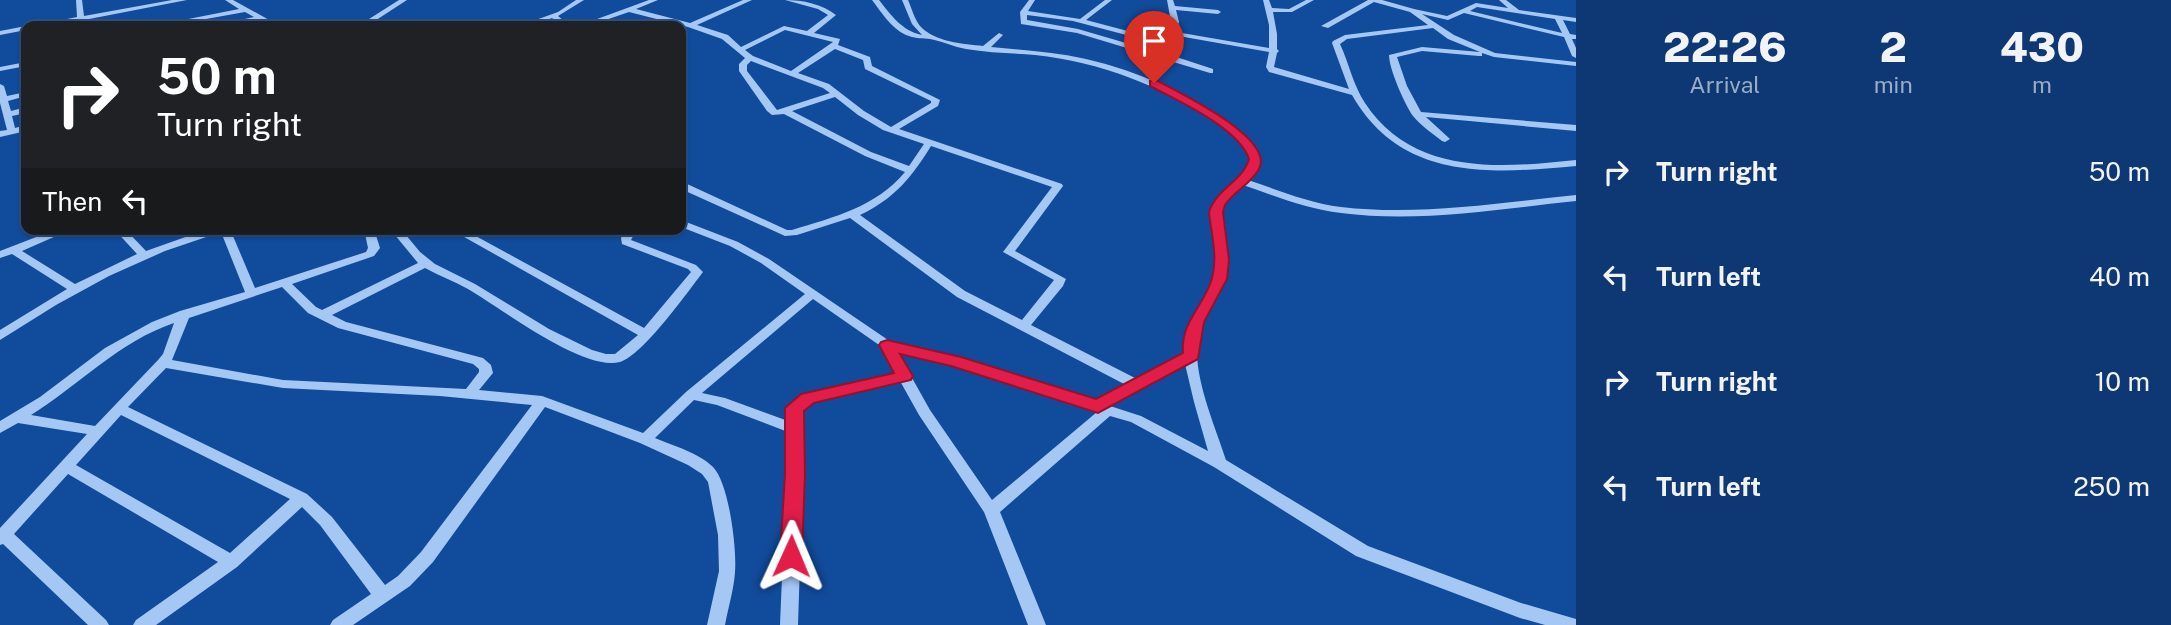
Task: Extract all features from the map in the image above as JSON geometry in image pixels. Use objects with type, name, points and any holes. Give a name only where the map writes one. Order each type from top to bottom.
[{"type":"street","points":[[79,0],[81,21]]},
{"type":"street","points":[[85,21],[184,0]]},
{"type":"street","points":[[228,0],[267,21]]},
{"type":"street","points":[[370,21],[404,0]]},
{"type":"street","points":[[538,21],[581,0]]},
{"type":"street","points":[[595,21],[655,0]]},
{"type":"street","points":[[691,25],[749,0]]},
{"type":"street","points":[[788,0],[823,9],[833,15],[808,34]]},
{"type":"street","points":[[875,0],[905,33],[919,38],[933,37]]},
{"type":"street","points":[[905,0],[919,29],[933,37],[986,48],[1081,59],[1120,70],[1168,89],[1204,110],[1242,138],[1252,151],[1255,159],[1252,169],[1225,194],[1218,205],[1216,212],[1222,260],[1220,279],[1196,322],[1191,344],[1219,463]]},
{"type":"street","points":[[1032,0],[1023,12],[1024,22],[1078,31],[1210,71]]},
{"type":"street","points":[[1081,21],[1109,0]]},
{"type":"street","points":[[1255,0],[1266,0],[1270,10],[1275,51],[1270,67],[1272,70],[1355,93]]},
{"type":"street","points":[[1270,10],[1290,11],[1311,0]]},
{"type":"street","points":[[1325,26],[1377,0],[1448,18],[1476,5],[1576,20]]},
{"type":"street","points":[[1502,0],[1514,11]]},
{"type":"street","points":[[1172,33],[1175,22],[1171,4],[1218,12]]},
{"type":"street","points":[[157,5],[160,21]]},
{"type":"street","points":[[627,9],[675,21]]},
{"type":"street","points":[[183,21],[244,10]]},
{"type":"street","points":[[1412,11],[1462,43],[1494,55]]},
{"type":"street","points":[[1463,11],[1572,37]]},
{"type":"street","points":[[1023,12],[1081,21],[1159,41]]},
{"type":"street","points":[[553,16],[560,21]]},
{"type":"street","points":[[245,21],[262,18]]},
{"type":"street","points":[[1558,18],[1572,37],[1576,56]]},
{"type":"street","points":[[686,24],[725,37],[750,58],[816,80],[860,113],[892,130],[1058,186],[1009,252],[1060,279],[1059,284],[1023,327]]},
{"type":"street","points":[[1433,26],[1345,37],[1336,43],[1355,93],[1376,121],[1410,149],[1446,162],[1540,167],[1576,163]]},
{"type":"street","points":[[740,50],[784,28],[837,41],[834,46],[793,73]]},
{"type":"street","points":[[0,33],[21,29]]},
{"type":"street","points":[[1389,30],[1400,37]]},
{"type":"street","points":[[1146,50],[1172,33],[1275,51]]},
{"type":"street","points":[[986,48],[999,35]]},
{"type":"street","points":[[1411,43],[1422,50]]},
{"type":"street","points":[[834,46],[867,59],[868,68],[936,100],[935,104],[892,130]]},
{"type":"street","points":[[1445,139],[1416,114],[1393,61],[1394,55],[1422,50],[1576,64]]},
{"type":"street","points":[[750,58],[743,64],[743,71],[775,113],[837,94]]},
{"type":"street","points":[[0,69],[21,65]]},
{"type":"street","points":[[0,86],[12,131]]},
{"type":"street","points":[[2,99],[21,95]]},
{"type":"street","points":[[7,114],[21,111]]},
{"type":"street","points":[[785,111],[868,154],[912,171]]},
{"type":"street","points":[[1416,114],[1576,128]]},
{"type":"street","points":[[0,134],[21,129]]},
{"type":"street","points":[[686,187],[785,233],[793,233],[879,203],[893,193],[912,171],[929,143]]},
{"type":"street","points":[[1242,181],[1306,203],[1360,211],[1402,213],[1576,198]]},
{"type":"street","points":[[852,214],[961,294],[1137,385]]},
{"type":"street","points":[[686,225],[734,244],[786,274],[887,345],[955,361],[1103,408],[1164,432],[1362,551],[1520,610],[1570,625]]},
{"type":"street","points":[[0,255],[52,235]]},
{"type":"street","points":[[125,235],[144,255]]},
{"type":"street","points":[[0,336],[74,288],[144,255],[204,235]]},
{"type":"street","points":[[225,235],[251,293]]},
{"type":"street","points":[[0,428],[133,337],[184,314],[370,254],[374,248],[371,235]]},
{"type":"street","points":[[400,235],[426,263],[474,288],[533,327],[607,359],[623,356],[697,272],[692,267],[626,242],[628,235]]},
{"type":"street","points":[[466,235],[645,334]]},
{"type":"street","points":[[13,250],[74,288]]},
{"type":"street","points":[[321,316],[426,263]]},
{"type":"street","points":[[284,282],[321,316],[342,326],[478,361],[486,368],[486,373],[469,394]]},
{"type":"street","points":[[645,439],[691,395],[813,293]]},
{"type":"street","points":[[100,625],[2,537],[97,431],[163,363],[169,355],[184,314]]},
{"type":"street","points":[[887,345],[924,412],[991,510],[1037,625]]},
{"type":"street","points":[[991,510],[1103,408],[1137,385],[1192,355]]},
{"type":"street","points":[[163,363],[283,384],[469,394],[541,401],[645,439],[693,461],[707,470],[715,480],[726,535],[727,571],[716,625]]},
{"type":"street","points":[[789,625],[795,474],[794,408],[808,398],[904,376]]},
{"type":"street","points":[[691,395],[720,401],[794,429]]},
{"type":"street","points":[[339,625],[404,581],[427,557],[541,401]]},
{"type":"street","points":[[119,408],[302,498],[326,521],[383,596]]},
{"type":"street","points":[[17,418],[97,431]]},
{"type":"street","points":[[66,466],[231,562]]},
{"type":"street","points":[[142,625],[231,562],[302,498]]},
{"type":"route","points":[[791,556],[795,474],[794,408],[808,398],[904,376],[887,345],[955,361],[1098,406],[1192,355],[1191,344],[1196,322],[1220,279],[1222,260],[1216,212],[1218,205],[1225,194],[1252,169],[1255,159],[1242,138],[1204,110],[1154,83]]}]
